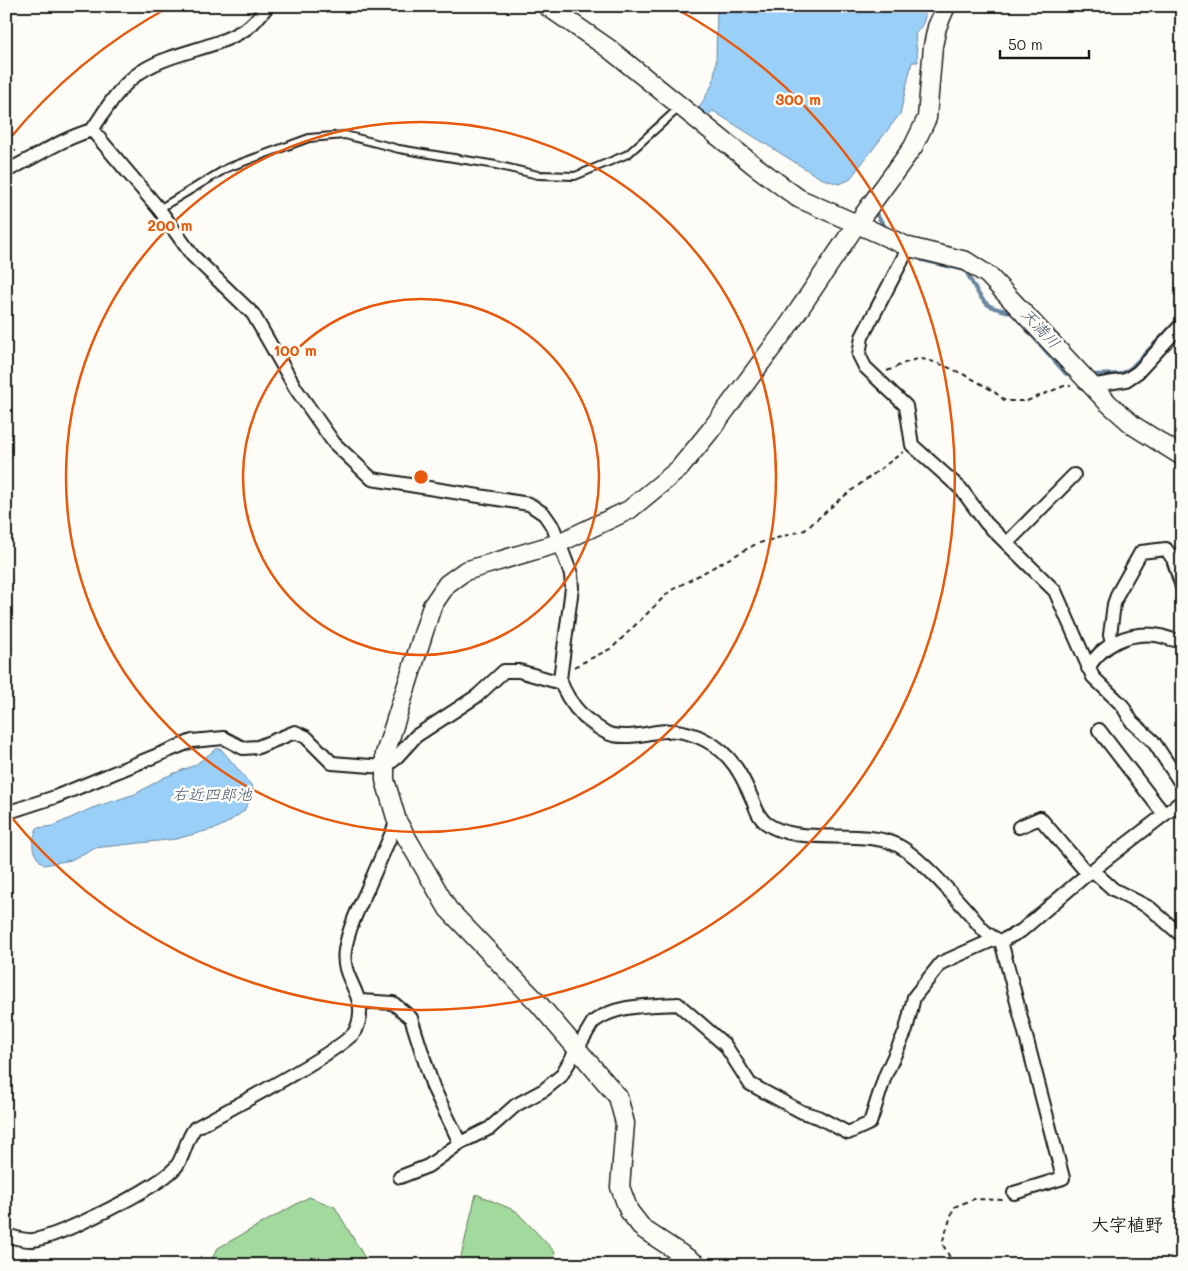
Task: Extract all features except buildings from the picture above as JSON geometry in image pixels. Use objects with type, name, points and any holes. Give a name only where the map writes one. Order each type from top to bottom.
[{"type":"street","points":[[6,170],[73,136],[92,130],[115,96],[135,76],[156,63],[231,38],[249,27],[268,6]]},
{"type":"street","points":[[547,6],[608,48],[680,107],[798,198],[909,247],[966,261],[988,275],[1090,386],[1134,426],[1182,456]]},
{"type":"street","points":[[698,1265],[649,1234],[629,1211],[620,1187],[625,1123],[618,1096],[492,953],[448,909],[397,821],[387,793],[384,767],[388,740],[432,606],[442,590],[465,572],[559,543],[629,510],[679,469],[786,329],[856,225],[913,147],[927,118],[933,46],[937,27],[946,6]]},
{"type":"street","points":[[92,130],[159,209],[192,255],[254,314],[296,389],[334,443],[372,479],[529,504],[548,519],[571,574],[572,588],[560,679],[579,712],[610,735],[673,730],[697,736],[713,744],[732,761],[741,773],[760,817],[773,828],[806,834],[882,840],[900,846],[931,874],[985,933],[998,940],[1063,1178],[1014,1193]]},
{"type":"street","points":[[909,247],[862,337],[859,355],[865,367],[906,406],[912,445],[961,489],[986,523],[1055,591],[1093,677],[1122,705],[1132,722],[1153,741],[1180,779]]},
{"type":"street","points":[[1090,386],[1126,380],[1138,372],[1182,324]]},
{"type":"street","points":[[1007,543],[1074,475]]},
{"type":"street","points":[[1112,643],[1110,635],[1114,604],[1118,593],[1141,552],[1166,549],[1173,559],[1182,587]]},
{"type":"street","points":[[1088,668],[1101,650],[1112,643],[1146,635],[1182,641]]},
{"type":"street","points":[[6,813],[55,797],[192,741],[210,738],[224,738],[244,748],[258,747],[295,732],[306,737],[332,763],[384,767],[394,760],[416,736],[477,696],[504,671],[519,671],[560,679]]},
{"type":"street","points":[[1099,730],[1163,813]]},
{"type":"street","points":[[400,1177],[428,1166],[460,1143],[490,1128],[516,1105],[554,1082],[578,1049],[593,1022],[601,1016],[638,1006],[678,1004],[725,1045],[750,1084],[802,1112],[818,1117],[848,1133],[870,1123],[885,1076],[906,1030],[914,997],[941,963],[1021,931],[1090,872],[1182,800]]},
{"type":"street","points":[[1018,827],[1040,818],[1090,872],[1113,889],[1150,908],[1182,936]]},
{"type":"street","points":[[6,1235],[33,1240],[61,1231],[163,1180],[177,1166],[187,1138],[195,1128],[304,1067],[346,1040],[355,1031],[361,1013],[360,1001],[348,976],[344,957],[345,949],[355,917],[397,821]]},
{"type":"street","points":[[360,1001],[393,1003],[411,1018],[433,1087],[460,1143]]},
{"type":"lane","points":[[159,209],[227,168],[309,138],[346,135],[399,149],[496,165],[538,175],[575,176],[628,154],[680,107]]},
{"type":"path","points":[[876,376],[914,360],[921,359],[937,364],[998,392],[1005,400],[1027,401],[1064,386],[1090,386]]},
{"type":"path","points":[[560,679],[612,648],[670,591],[756,544],[805,530],[839,500],[912,445]]},
{"type":"path","points":[[954,1265],[942,1243],[954,1207],[974,1199],[1006,1200],[1014,1193]]},
{"type":"green space","points":[[476,1194],[516,1211],[555,1252],[553,1265],[459,1265]]},
{"type":"green space","points":[[309,1197],[335,1207],[369,1265],[208,1265],[218,1248]]},
{"type":"water","points":[[717,6],[925,6],[924,21],[921,28],[915,34],[918,62],[912,62],[900,114],[849,180],[839,184],[820,178],[713,111],[706,116],[698,110],[713,83],[716,64]]},
{"type":"water","name":"右近四郎池","points":[[216,749],[221,749],[252,786],[253,793],[244,811],[227,823],[217,828],[176,839],[94,848],[71,860],[44,865],[36,856],[33,843],[37,828],[53,826],[92,808],[135,794],[165,777],[195,765]]},
{"type":"waterway","name":"天満川","points":[[876,214],[886,228]]},
{"type":"waterway","name":"天満川","points":[[922,260],[965,270],[979,295],[986,303],[1013,314],[1066,374]]},
{"type":"waterway","name":"天満川","points":[[1090,375],[1121,374],[1131,368],[1172,326]]},
{"type":"district","name":"大字植野","points":[[1127,1225]]}]
